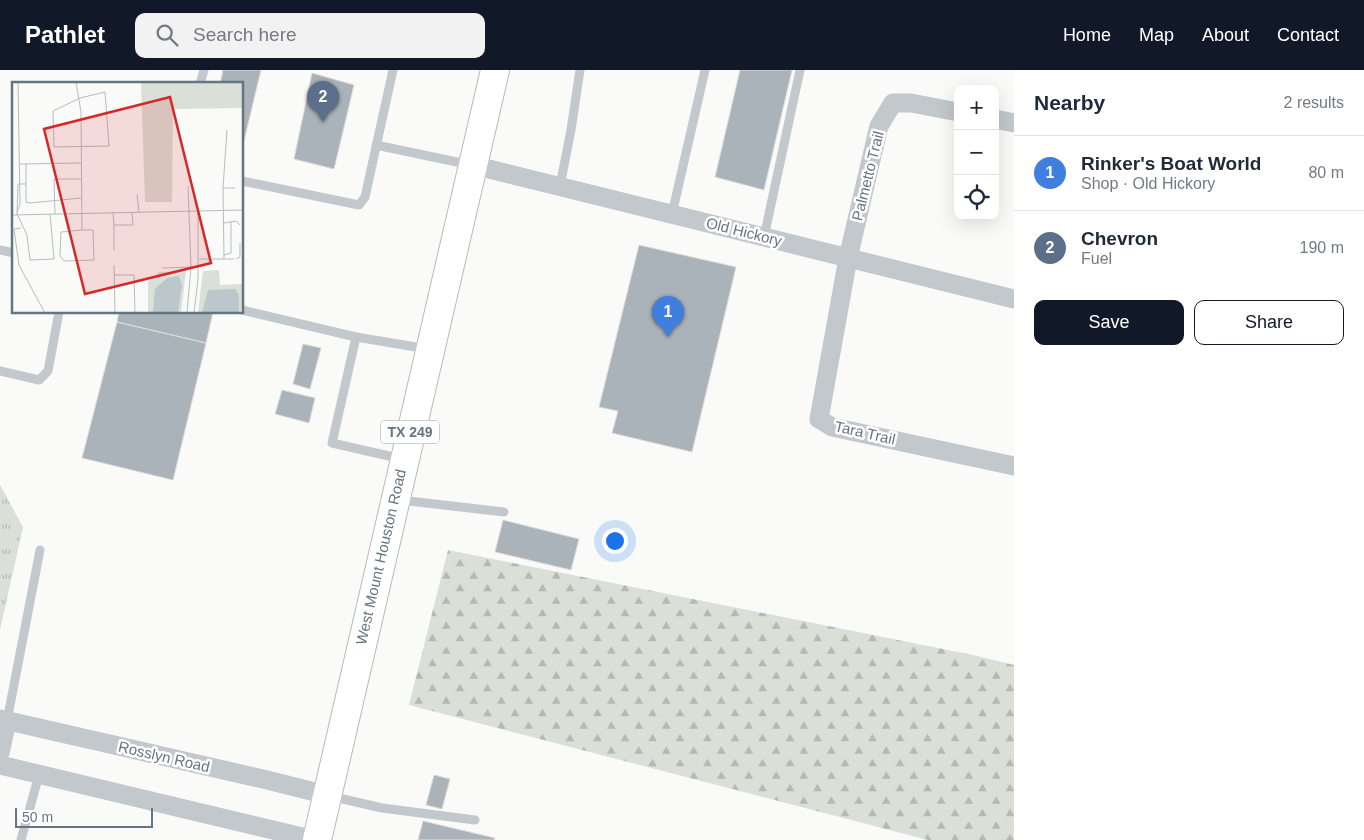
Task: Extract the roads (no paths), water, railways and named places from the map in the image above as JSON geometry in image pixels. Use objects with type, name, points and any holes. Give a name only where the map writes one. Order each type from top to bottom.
[{"type":"main road","name":"West Mount Houston Road","points":[[316,840],[495,70]]},
{"type":"street","name":"Palmetto Trail","points":[[848,258],[880,126],[893,103],[911,103],[954,111]]},
{"type":"street","points":[[999,121],[1014,123]]},
{"type":"street","name":"Old Hickory","points":[[473,165],[1014,299]]},
{"type":"street","name":"Tara Trail","points":[[848,258],[819,419],[832,426],[1014,466]]},
{"type":"street","points":[[0,753],[4,720]]},
{"type":"street","name":"Rosslyn Road","points":[[4,720],[327,795]]},
{"type":"street","points":[[0,765],[316,840]]},
{"type":"lane","points":[[244,182],[359,205],[365,197],[392,70]]},
{"type":"lane","points":[[560,186],[580,70]]},
{"type":"lane","points":[[672,214],[705,70]]},
{"type":"lane","points":[[764,237],[800,70]]},
{"type":"lane","points":[[376,145],[473,165]]},
{"type":"lane","points":[[244,310],[356,337],[431,349]]},
{"type":"lane","points":[[0,371],[39,380],[48,371],[59,314]]},
{"type":"lane","points":[[356,337],[332,444],[404,460]]},
{"type":"lane","points":[[394,500],[504,512]]},
{"type":"lane","points":[[4,720],[40,550]]},
{"type":"lane","points":[[21,840],[39,775]]},
{"type":"lane","points":[[327,795],[382,808],[474,820]]},
{"type":"place","name":"Chevron","points":[[323,122]]},
{"type":"place","name":"Rinker's Boat World","points":[[668,337]]}]
